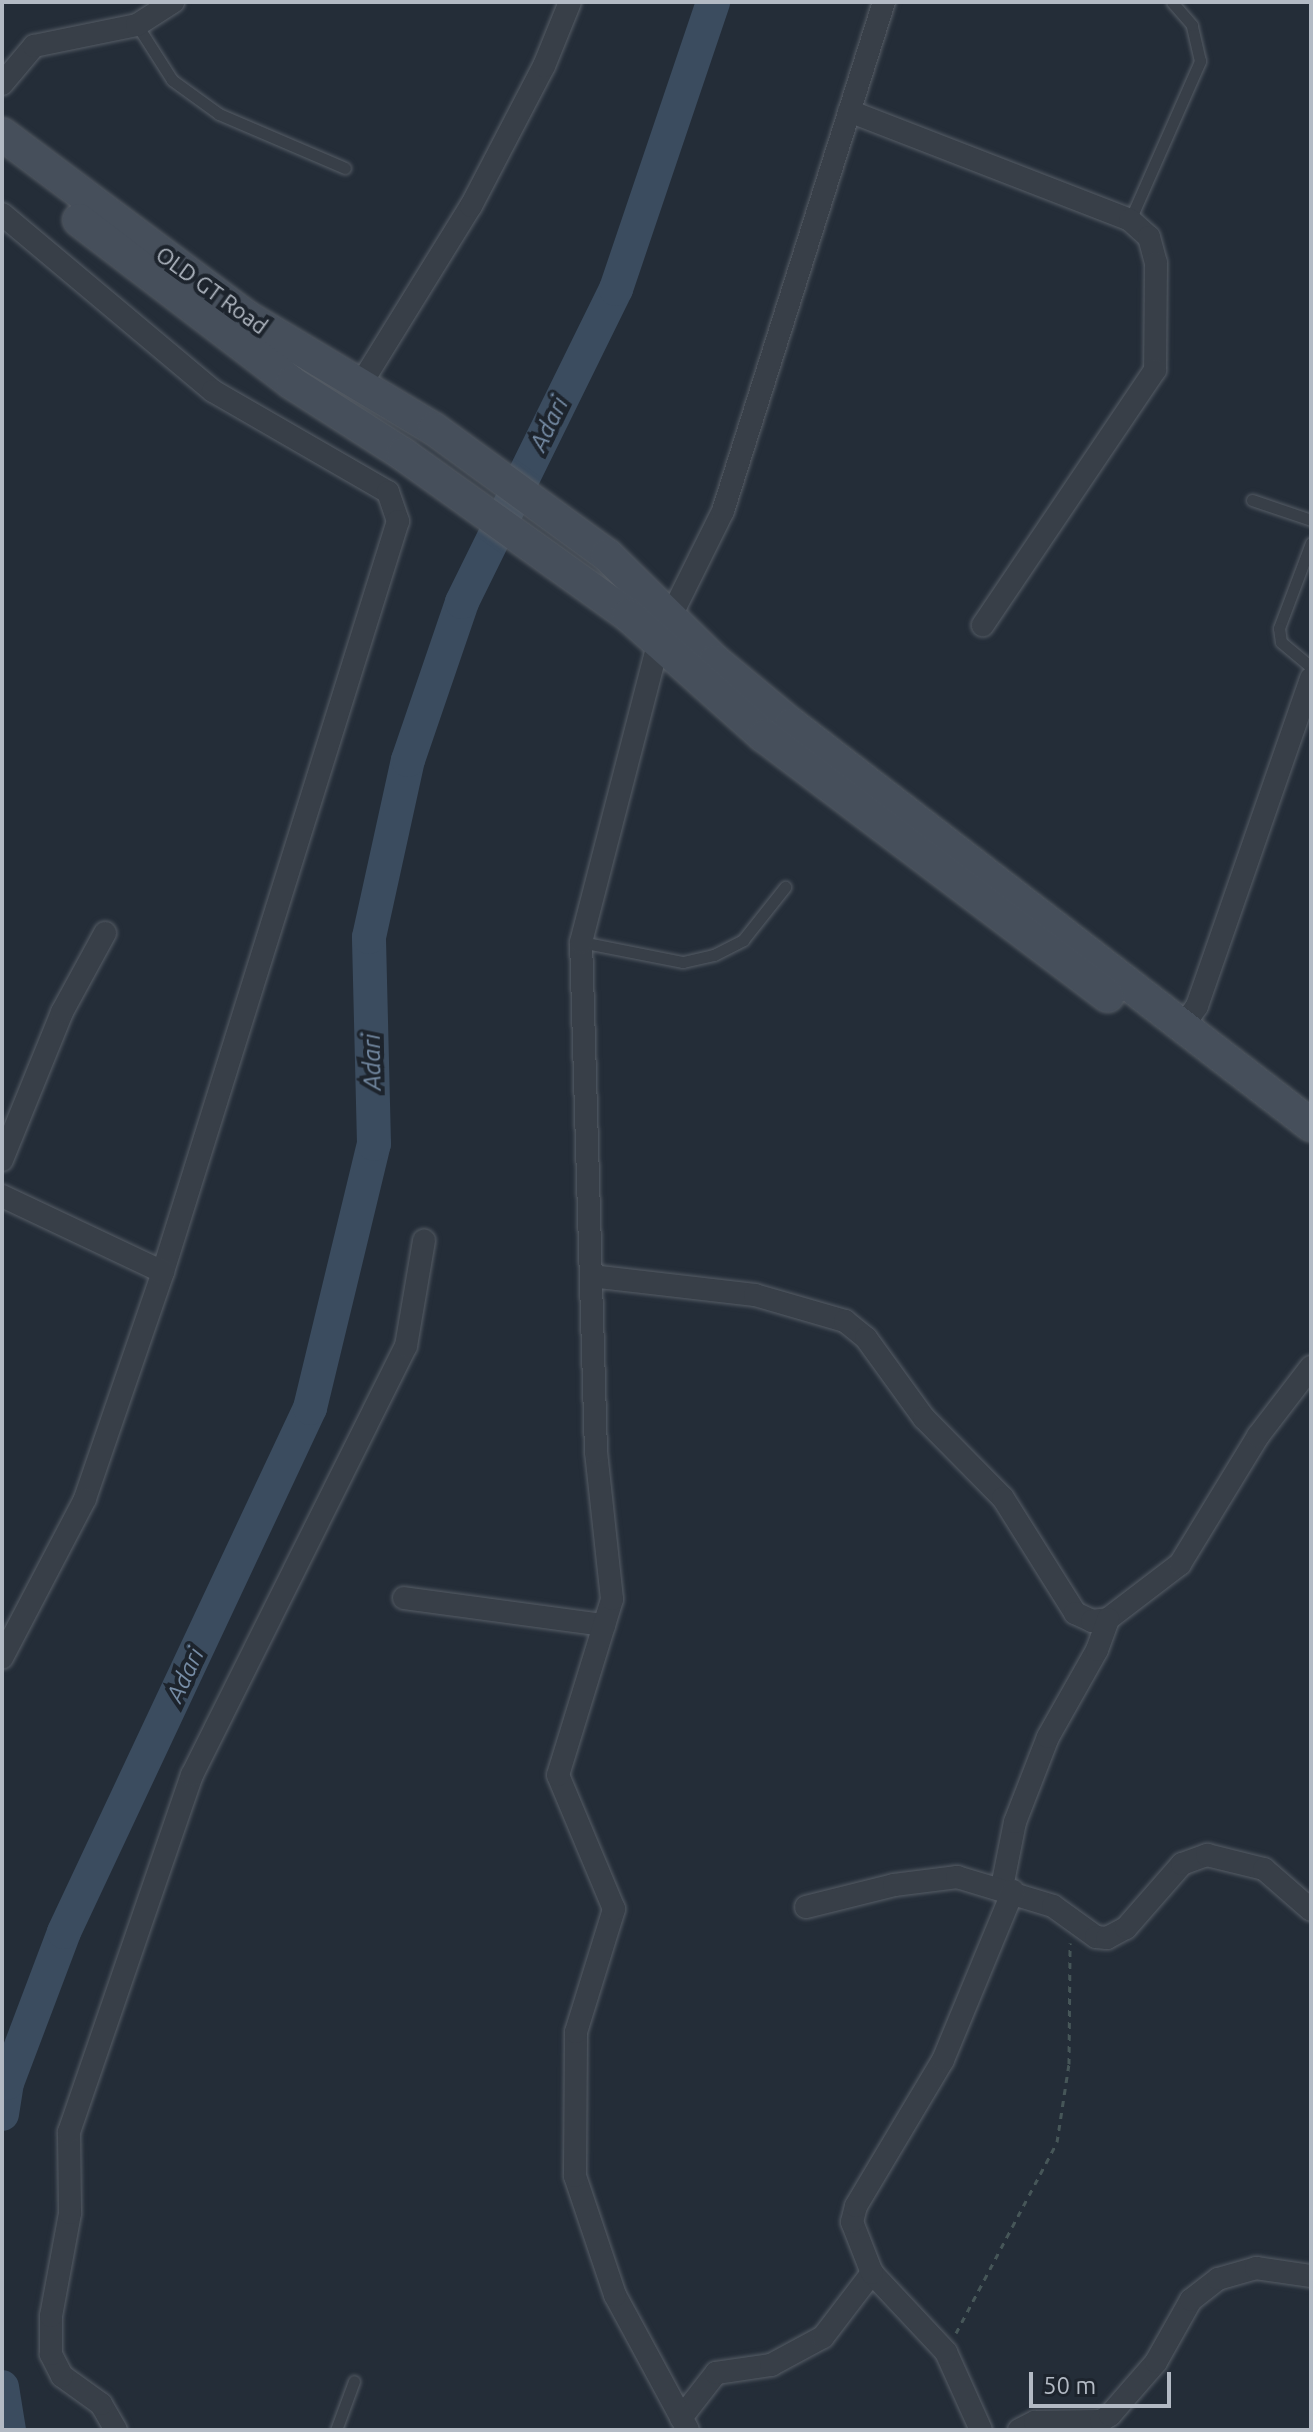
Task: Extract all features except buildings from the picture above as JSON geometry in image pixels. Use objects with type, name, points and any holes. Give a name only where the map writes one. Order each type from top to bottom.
[{"type":"main road","name":"OLD GT Road","points":[[2,134],[245,316],[359,387],[434,429],[607,555],[664,626]]},
{"type":"main road","name":"OLD GT Road","points":[[2,159],[292,383],[403,454],[628,615],[664,626]]},
{"type":"main road","points":[[664,626],[715,661],[791,724],[1311,1125]]},
{"type":"main road","points":[[664,626],[764,736],[1311,1150]]},
{"type":"street","points":[[2,84],[34,46],[137,25],[173,2]]},
{"type":"street","points":[[359,387],[471,206],[544,66],[570,2]]},
{"type":"street","points":[[872,2273],[823,2337],[771,2365],[716,2373],[684,2424],[615,2295],[575,2176],[576,2032],[614,1909],[558,1775],[612,1599],[596,1452],[581,942],[664,626],[723,511],[884,2]]},
{"type":"street","points":[[849,111],[1130,220],[1149,237],[1156,263],[1155,370],[983,625]]},
{"type":"street","points":[[2,214],[213,391],[388,492],[398,521],[163,1272],[85,1499],[2,1658]]},
{"type":"street","points":[[1183,1026],[1197,1006],[1311,678]]},
{"type":"street","points":[[2,1160],[62,1012],[105,933]]},
{"type":"street","points":[[2,1196],[163,1272]]},
{"type":"street","points":[[116,2430],[101,2404],[62,2376],[51,2354],[51,2316],[70,2213],[69,2132],[192,1775],[406,1346],[424,1241]]},
{"type":"street","points":[[591,1276],[755,1295],[845,1321],[866,1338],[924,1418],[1003,1498],[1075,1613],[1092,1621],[1108,1619]]},
{"type":"street","points":[[981,2430],[946,2352],[872,2273],[856,2240],[856,2206],[943,2060],[1008,1889],[1015,1822],[1043,1751],[1108,1619],[1180,1564],[1258,1436],[1311,1367]]},
{"type":"street","points":[[404,1598],[604,1625]]},
{"type":"street","points":[[806,1907],[943,1879],[1008,1889],[1053,1906],[1096,1937],[1116,1937],[1182,1864],[1207,1855],[1264,1869],[1311,1910]]},
{"type":"street","points":[[1019,2430],[1035,2422],[1101,2421],[1110,2415],[1156,2362],[1191,2300],[1218,2279],[1256,2268],[1311,2276]]},
{"type":"lane","points":[[1130,220],[1200,61],[1192,25],[1172,2]]},
{"type":"lane","points":[[137,25],[172,80],[219,114],[345,168]]},
{"type":"lane","points":[[1252,500],[1311,520]]},
{"type":"lane","points":[[1311,543],[1279,628],[1281,642],[1311,667]]},
{"type":"lane","points":[[581,942],[683,962],[714,955],[743,940],[785,887]]},
{"type":"lane","points":[[336,2430],[354,2381]]},
{"type":"path","points":[[946,2352],[1057,2142],[1069,2051],[1070,1919]]},
{"type":"waterway","name":"Adari","points":[[2,2114],[7,2083],[64,1932],[310,1408],[374,1144],[369,937],[408,760],[462,602],[616,289],[713,2]]},
{"type":"waterway","name":"Adari","points":[[2,2387],[9,2430]]}]
